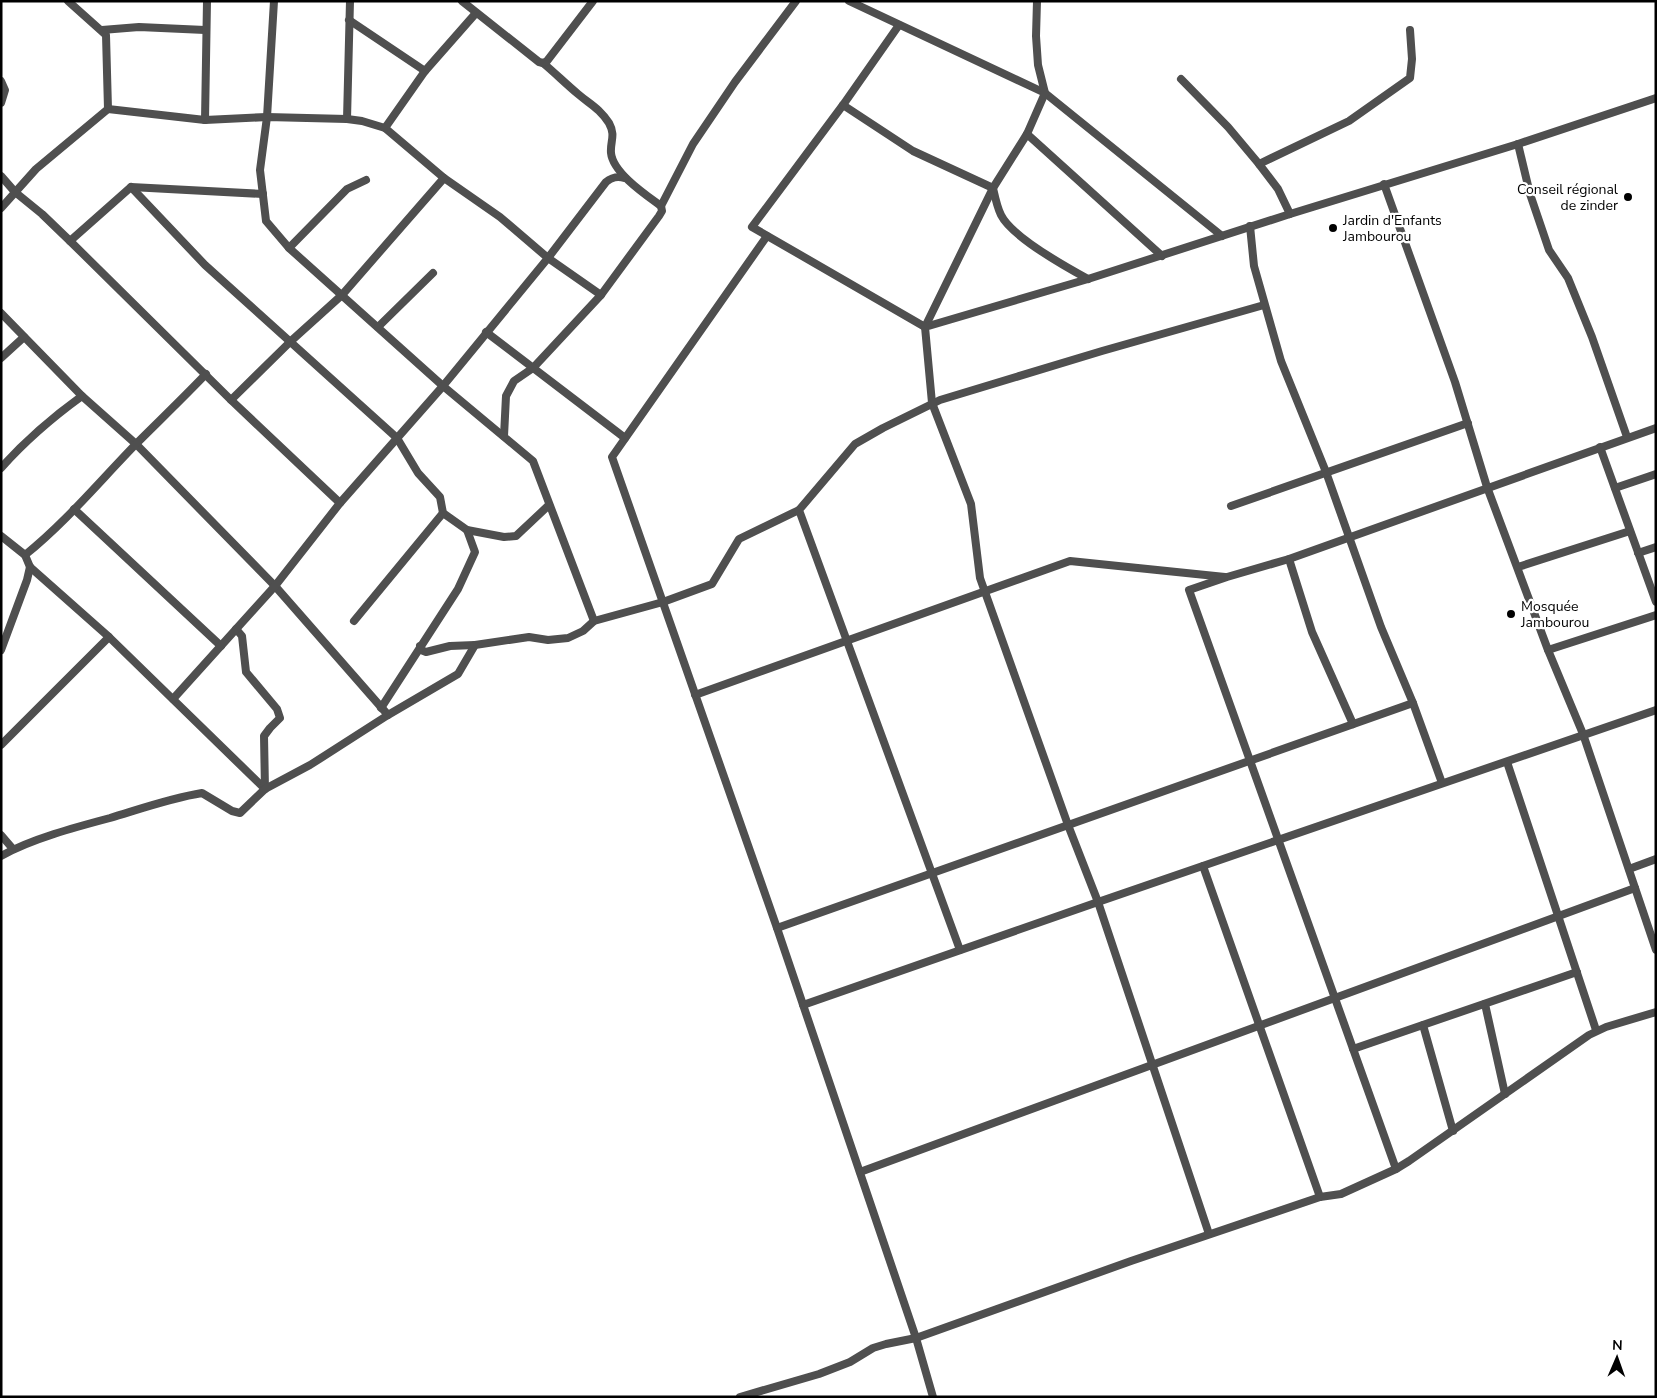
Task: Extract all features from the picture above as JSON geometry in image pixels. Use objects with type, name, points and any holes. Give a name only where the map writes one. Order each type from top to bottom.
[{"type":"street","points":[[68,1],[106,34],[108,109]]},
{"type":"street","points":[[205,120],[205,30],[207,1]]},
{"type":"street","points":[[274,1],[267,117],[260,170],[266,221],[289,248],[443,386],[534,461],[594,621]]},
{"type":"street","points":[[347,119],[350,1]]},
{"type":"street","points":[[462,1],[598,108],[608,121],[613,134],[611,153],[625,178]]},
{"type":"street","points":[[543,63],[547,61],[593,1]]},
{"type":"street","points":[[504,436],[506,396],[514,381],[534,368],[601,295],[659,216],[662,211],[661,206],[693,144],[735,82],[796,1]]},
{"type":"street","points":[[849,1],[1045,93],[1222,236]]},
{"type":"street","points":[[1037,1],[1036,36],[1038,65],[1045,93],[1027,134],[993,188],[925,327],[932,403],[971,504],[980,578],[984,591],[1068,825],[1098,902],[1209,1234]]},
{"type":"street","points":[[385,128],[425,71],[476,13]]},
{"type":"street","points":[[349,20],[425,71]]},
{"type":"street","points":[[899,25],[843,105],[752,227],[925,327],[1162,256],[1250,226],[1518,144],[1656,98]]},
{"type":"street","points":[[102,30],[139,27],[205,30]]},
{"type":"street","points":[[1260,164],[1349,121],[1410,78],[1412,59],[1410,30]]},
{"type":"street","points":[[1181,79],[1228,127],[1260,164],[1278,189],[1290,214]]},
{"type":"street","points":[[1,81],[5,90],[1,103]]},
{"type":"street","points":[[843,105],[913,151],[993,188],[1001,215],[1012,229],[1051,258],[1088,279]]},
{"type":"street","points":[[1,208],[36,169],[108,109],[205,120],[267,117],[362,121],[385,128],[444,178],[500,217],[548,258],[601,295]]},
{"type":"street","points":[[1027,134],[1162,256]]},
{"type":"street","points":[[1518,144],[1530,194],[1548,250],[1568,278],[1592,337],[1627,437]]},
{"type":"street","points":[[1,176],[15,192],[42,214],[231,400],[340,502]]},
{"type":"street","points":[[173,699],[275,586],[340,502],[443,386],[548,258],[606,182],[619,176],[625,178],[661,206]]},
{"type":"street","points":[[231,400],[291,341],[342,295],[444,178]]},
{"type":"street","points":[[289,248],[347,189],[366,180]]},
{"type":"street","points":[[1384,184],[1455,382],[1487,487],[1548,650],[1583,734],[1655,947]]},
{"type":"street","points":[[70,241],[131,187],[263,194]]},
{"type":"street","points":[[131,187],[205,265],[397,438],[418,473],[440,498],[443,513],[467,530],[504,537],[516,536],[549,505]]},
{"type":"street","points":[[1250,226],[1254,266],[1281,361],[1326,472],[1381,627],[1413,703],[1442,783]]},
{"type":"street","points":[[767,236],[612,457],[777,928],[916,1338],[933,1397]]},
{"type":"street","points":[[378,327],[433,273]]},
{"type":"street","points":[[420,646],[421,650],[426,652],[450,646],[475,645],[529,637],[548,640],[568,638],[583,631],[594,621],[663,602],[712,584],[739,538],[799,510],[855,444],[882,428],[950,396],[1264,305]]},
{"type":"street","points":[[1,313],[82,396],[136,444],[275,586],[388,715]]},
{"type":"street","points":[[486,332],[625,438]]},
{"type":"street","points":[[1,358],[24,337]]},
{"type":"street","points":[[24,555],[74,508],[206,374]]},
{"type":"street","points":[[1,468],[56,415],[82,396]]},
{"type":"street","points":[[1231,506],[1468,424]]},
{"type":"street","points":[[1396,1169],[1189,590],[1289,559],[1656,428]]},
{"type":"street","points":[[1600,447],[1656,602]]},
{"type":"street","points":[[1615,488],[1656,474]]},
{"type":"street","points":[[74,508],[221,646]]},
{"type":"street","points":[[799,510],[960,950]]},
{"type":"street","points":[[354,621],[443,513]]},
{"type":"street","points":[[381,708],[458,589],[475,552],[467,530]]},
{"type":"street","points":[[1518,567],[1630,531]]},
{"type":"street","points":[[1,536],[24,555],[30,568],[110,637],[265,789]]},
{"type":"street","points":[[1638,553],[1656,547]]},
{"type":"street","points":[[1289,559],[1312,632],[1353,724]]},
{"type":"street","points":[[695,695],[1070,560],[1227,577]]},
{"type":"street","points":[[1,650],[28,580],[30,568]]},
{"type":"street","points":[[1548,650],[1656,615]]},
{"type":"street","points":[[236,629],[242,636],[246,672],[277,709],[280,718],[264,736],[265,789]]},
{"type":"street","points":[[1,745],[110,637]]},
{"type":"street","points":[[1,856],[13,849],[82,826],[184,796],[202,793],[232,811],[240,813],[265,789],[310,765],[388,715],[458,674],[475,645]]},
{"type":"street","points":[[777,928],[1413,703]]},
{"type":"street","points":[[803,1005],[1507,762],[1583,734],[1655,714]]},
{"type":"street","points":[[1507,762],[1596,1030]]},
{"type":"street","points":[[1,835],[13,849]]},
{"type":"street","points":[[1629,869],[1656,859]]},
{"type":"street","points":[[1203,866],[1320,1197]]},
{"type":"street","points":[[860,1172],[1635,888]]},
{"type":"street","points":[[1353,1049],[1577,972]]},
{"type":"street","points":[[1485,1004],[1504,1094]]},
{"type":"street","points":[[740,1397],[819,1374],[850,1362],[873,1348],[916,1338],[1209,1234],[1320,1197],[1341,1194],[1396,1169],[1596,1030],[1656,1012]]},
{"type":"street","points":[[1423,1025],[1453,1131]]},
{"type":"place","name":"Conseil régional de zinder","points":[[1628,197]]},
{"type":"place","name":"Jardin d'Enfants Jambourou","points":[[1333,228]]},
{"type":"place","name":"Mosquée Jambourou","points":[[1511,614]]}]
